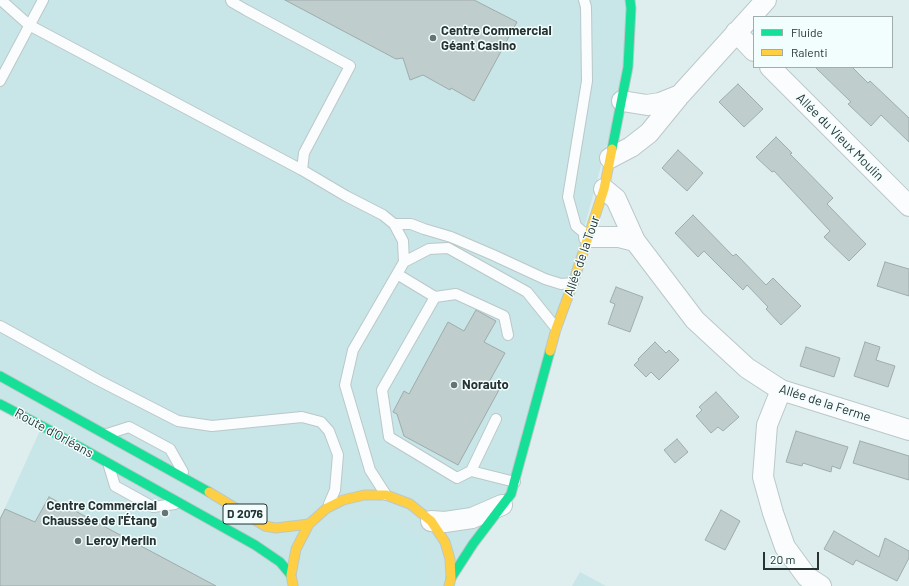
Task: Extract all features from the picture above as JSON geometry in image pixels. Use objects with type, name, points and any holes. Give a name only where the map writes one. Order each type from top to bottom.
[{"type":"main road","name":"Allée de la Tour","points":[[450,582],[470,547],[511,494],[515,482],[556,328],[573,283],[604,189],[628,67],[631,8],[630,0]]},
{"type":"main road","name":"Route d'Orléans","points":[[0,376],[187,479],[266,526],[276,528],[309,524]]},
{"type":"main road","name":"Route d'Orléans","points":[[0,404],[108,462],[255,545],[280,562],[291,575]]},
{"type":"main road","points":[[293,586],[291,575],[296,549],[309,524],[327,508],[343,500],[364,495],[386,496],[410,504],[431,521],[445,542],[450,559],[450,582]]},
{"type":"street","points":[[610,158],[631,147],[649,133],[680,95],[766,0]]},
{"type":"street","points":[[736,32],[753,50]]},
{"type":"street","name":"Allée du Vieux Moulin","points":[[771,68],[909,206]]},
{"type":"street","points":[[622,100],[647,105],[660,103],[680,95]]},
{"type":"street","name":"Allée de la Ferme","points":[[604,189],[616,199],[635,241],[695,320],[747,368],[781,390],[909,430]]},
{"type":"street","points":[[589,236],[619,237],[635,241]]},
{"type":"street","points":[[781,390],[767,425],[763,477],[773,513],[785,547],[807,577],[821,586]]},
{"type":"street","points":[[431,521],[445,522],[472,518],[502,505]]},
{"type":"lane","points":[[0,0],[29,25],[302,170],[346,196],[383,215],[394,224],[403,241],[404,262]]},
{"type":"lane","points":[[0,81],[42,0]]},
{"type":"lane","points":[[231,0],[232,2],[350,66],[304,153],[302,170]]},
{"type":"lane","points":[[584,0],[586,7],[587,81],[568,197],[576,226],[589,236]]},
{"type":"lane","points":[[394,224],[411,224],[452,238],[545,279],[561,284],[573,283]]},
{"type":"lane","points":[[386,496],[370,470],[345,385],[353,350],[404,262],[429,249],[448,248],[527,292],[556,328]]},
{"type":"lane","points":[[397,274],[435,297],[456,294],[504,316],[508,335]]},
{"type":"lane","points":[[435,297],[382,390],[389,436],[457,478],[471,471],[496,419]]},
{"type":"lane","points":[[0,326],[98,380],[178,421],[212,426],[302,417],[321,422],[329,431],[338,455],[335,490],[327,508]]},
{"type":"lane","name":"Route d'Orléans","points":[[106,434],[129,427],[170,449],[187,479]]},
{"type":"lane","name":"Route d'Orléans","points":[[108,462],[116,486],[153,507],[179,503]]},
{"type":"lane","points":[[471,471],[515,482]]},
{"type":"shaded area","points":[[0,0],[630,0],[628,67],[515,482],[449,586],[0,586],[0,519],[42,426],[0,404]]},
{"type":"shaded area","points":[[375,516],[394,521],[410,532],[422,547],[428,566],[428,586],[313,586],[311,575],[314,556],[323,539],[338,526],[355,518]]},
{"type":"shaded area","points":[[580,572],[606,586],[572,586]]},
{"type":"building","name":"Centre Commercial Géant Casino","points":[[285,0],[474,0],[517,22],[474,101],[423,75],[410,80],[403,58],[396,59]]},
{"type":"building","points":[[816,68],[853,68],[868,83],[870,81],[909,118],[909,142],[881,115],[871,126],[848,104],[851,102]]},
{"type":"building","points":[[738,84],[763,109],[744,127],[719,102]]},
{"type":"building","points":[[776,137],[792,153],[790,154],[833,198],[827,204],[866,244],[849,261],[824,237],[830,231],[774,171],[772,172],[756,157]]},
{"type":"building","points":[[678,150],[703,173],[687,191],[662,168]]},
{"type":"building","points":[[693,215],[733,256],[736,254],[766,285],[773,278],[801,306],[781,325],[766,309],[768,307],[747,285],[743,290],[704,251],[698,257],[675,233]]},
{"type":"building","points":[[885,262],[909,269],[909,296],[877,286]]},
{"type":"building","points":[[616,287],[643,297],[630,332],[608,324],[615,304],[610,302]]},
{"type":"building","name":"Norauto","points":[[476,310],[496,321],[484,342],[505,353],[489,382],[500,388],[458,465],[404,436],[397,414],[393,412],[404,391],[409,394],[448,322],[464,331]]},
{"type":"building","points":[[655,342],[666,353],[669,350],[679,360],[659,380],[651,372],[646,377],[634,365]]},
{"type":"building","points":[[865,342],[880,347],[876,360],[895,366],[888,387],[854,376]]},
{"type":"building","points":[[806,347],[840,358],[834,377],[800,366]]},
{"type":"building","points":[[716,392],[739,417],[723,431],[718,427],[711,433],[696,416],[702,410],[699,407]]},
{"type":"building","points":[[796,431],[848,447],[840,469],[832,466],[831,472],[803,463],[802,466],[786,462]]},
{"type":"building","points":[[677,439],[688,452],[675,463],[664,450]]},
{"type":"building","points":[[860,441],[909,456],[909,480],[853,463]]},
{"type":"building","name":"Leroy Merlin","points":[[49,497],[216,586],[0,586],[0,519],[5,509],[35,522]]},
{"type":"building","points":[[721,510],[740,521],[725,550],[705,540]]},
{"type":"building","points":[[834,531],[879,557],[885,538],[909,551],[909,558],[897,581],[856,560],[853,565],[824,549]]},
{"type":"traffic: fast","points":[[612,149],[628,67],[631,8],[630,0]]},
{"type":"traffic: fast","points":[[451,578],[473,544],[511,494],[550,351]]},
{"type":"traffic: fast","points":[[0,376],[209,492]]},
{"type":"traffic: fast","points":[[0,404],[255,545],[280,562],[291,575]]},
{"type":"traffic: slow","points":[[550,351],[556,329],[604,189],[612,149]]},
{"type":"traffic: slow","points":[[209,492],[265,526],[276,528],[309,524]]},
{"type":"traffic: slow","points":[[293,585],[291,575],[296,549],[309,524],[327,508],[343,500],[364,495],[386,495],[410,504],[431,521],[445,542],[450,559],[451,578],[449,586]]},
{"type":"place","name":"Centre Commercial Géant Casino","points":[[433,38]]},
{"type":"place","name":"Norauto","points":[[454,385]]},
{"type":"place","name":"Centre Commercial Chaussée de l'Étang","points":[[165,513]]},
{"type":"place","name":"Leroy Merlin","points":[[78,541]]}]
